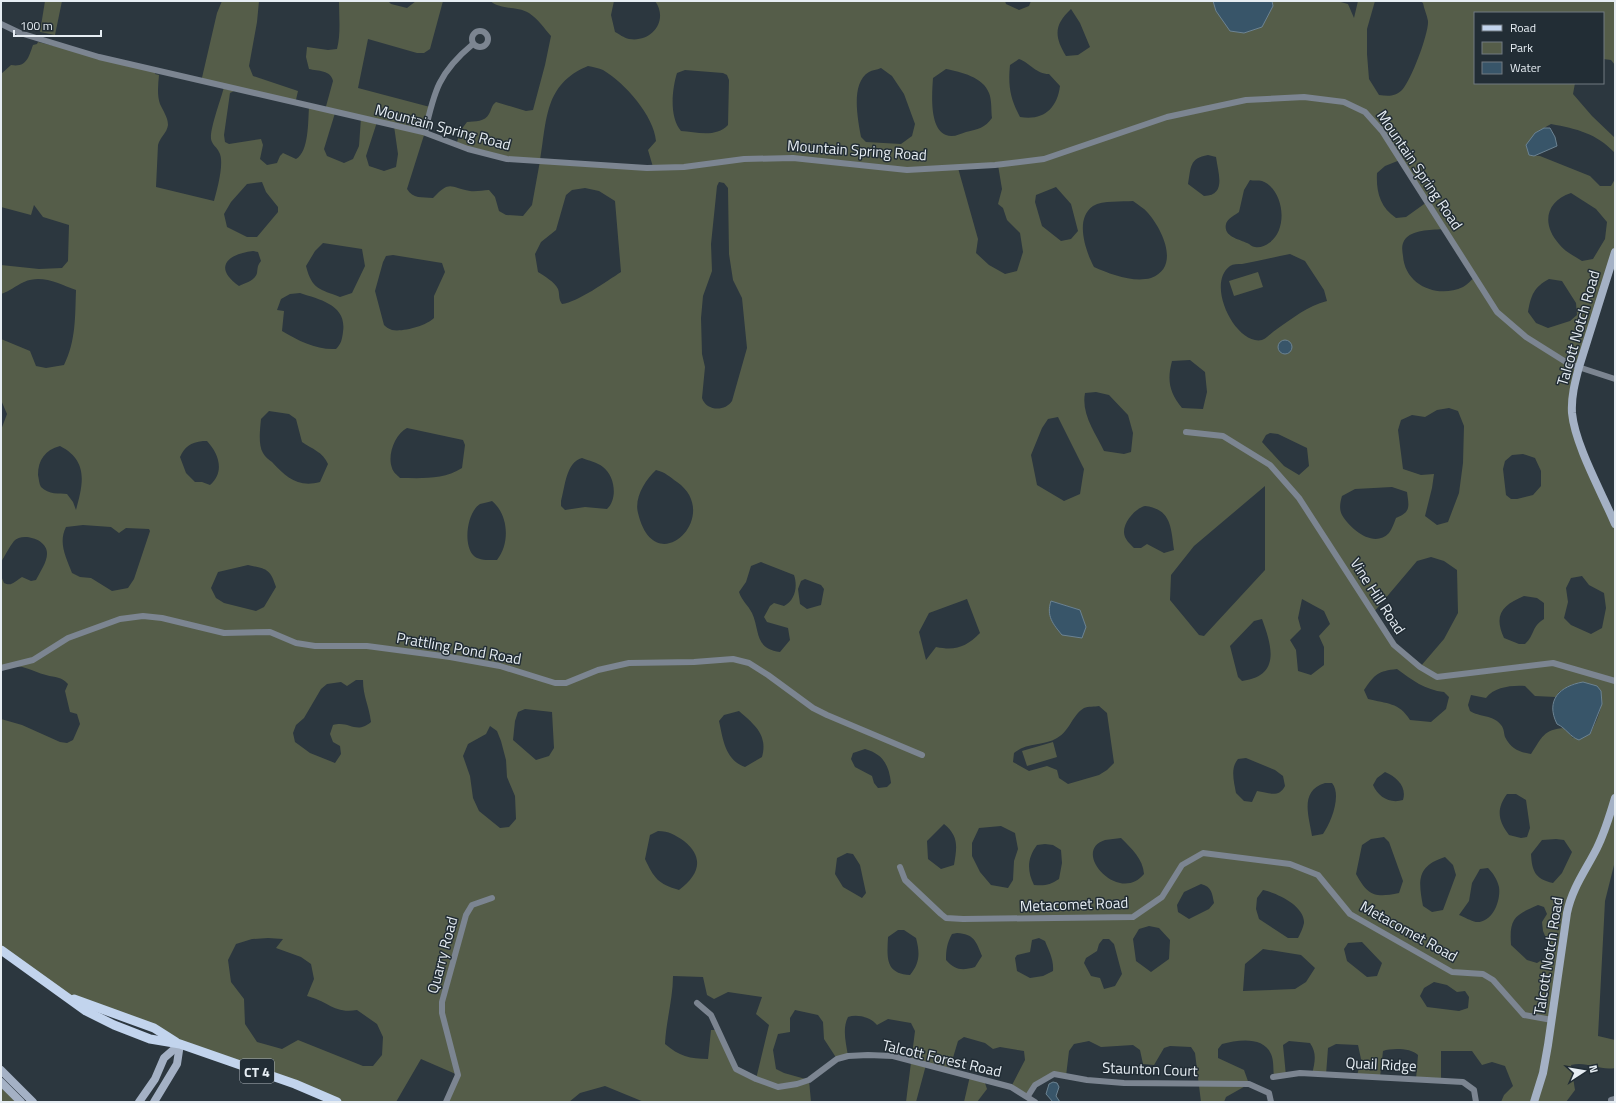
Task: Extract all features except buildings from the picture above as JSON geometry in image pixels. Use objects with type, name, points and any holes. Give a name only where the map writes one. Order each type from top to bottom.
[{"type":"main road","name":"CT 4","points":[[1,950],[35,976],[69,997],[95,1017],[150,1039],[180,1044],[295,1084],[337,1102]]},
{"type":"street","name":"Mountain Spring Road","points":[[1,24],[20,33],[99,57],[425,132],[468,149],[507,159],[647,168],[684,167],[744,159],[793,158],[906,170],[994,166],[1044,159],[1167,117],[1246,100],[1304,97],[1344,102],[1365,112],[1382,131],[1497,312],[1526,337],[1569,364],[1615,379]]},
{"type":"street","points":[[425,132],[438,84],[445,72],[459,55],[473,44]]},
{"type":"street","name":"Talcott Notch Road","points":[[1615,252],[1579,367],[1572,400],[1574,427],[1615,524]]},
{"type":"street","name":"Vine Hill Road","points":[[1186,432],[1223,436],[1270,465],[1299,498],[1394,645],[1420,668],[1437,677],[1553,663],[1615,681]]},
{"type":"street","name":"Prattling Pond Road","points":[[1,668],[33,660],[68,638],[120,619],[143,616],[162,618],[224,633],[270,632],[296,643],[316,646],[367,646],[445,656],[500,666],[555,683],[566,683],[598,670],[629,663],[694,662],[733,659],[748,663],[768,675],[813,708],[922,755]]},
{"type":"street","name":"Talcott Notch Road","points":[[1534,1102],[1543,1073],[1567,913],[1578,879],[1597,848],[1615,798]]},
{"type":"street","name":"Metacomet Road","points":[[900,867],[905,880],[941,914],[946,918],[963,919],[1133,917],[1162,898],[1182,865],[1203,853],[1290,864],[1318,875],[1350,914],[1452,972],[1483,974],[1493,980],[1524,1015],[1552,1020]]},
{"type":"street","name":"Quarry Road","points":[[446,1102],[458,1075],[442,1013],[443,997],[466,915],[472,906],[492,898]]},
{"type":"street","name":"Talcott Forest Road","points":[[697,1003],[711,1015],[736,1069],[756,1079],[778,1087],[809,1080],[837,1059],[848,1056],[893,1056],[1011,1087],[1028,1096],[1035,1102]]},
{"type":"street","points":[[139,1102],[155,1079],[164,1058],[180,1044]]},
{"type":"street","points":[[154,1102],[177,1064],[180,1044]]},
{"type":"street","points":[[1,1070],[33,1102]]},
{"type":"street","name":"Quail Ridge","points":[[1273,1077],[1300,1073],[1463,1082],[1474,1090],[1476,1102]]},
{"type":"street","name":"Staunton Court","points":[[1028,1096],[1035,1085],[1054,1074],[1087,1080],[1124,1083],[1249,1084],[1269,1092],[1271,1102]]},
{"type":"street","points":[[1,1082],[22,1102]]},
{"type":"green space","points":[[45,1],[62,1],[55,35],[40,32]]},
{"type":"green space","points":[[222,1],[259,1],[257,22],[249,66],[253,76],[298,91],[295,104],[236,90],[230,93],[224,135],[225,142],[229,144],[261,139],[263,145],[260,159],[267,165],[277,163],[283,153],[296,159],[300,155],[306,143],[309,107],[325,110],[333,81],[332,77],[327,73],[309,69],[306,57],[307,47],[328,50],[337,49],[339,31],[339,1],[388,1],[391,4],[407,8],[416,1],[443,1],[430,49],[424,53],[417,53],[368,39],[358,88],[430,107],[425,132],[407,189],[409,192],[418,197],[433,198],[444,188],[451,186],[472,191],[489,190],[495,197],[499,211],[506,215],[523,216],[532,205],[540,161],[507,159],[456,145],[461,130],[467,122],[480,121],[487,117],[492,106],[496,102],[526,111],[533,110],[545,65],[551,36],[541,24],[529,13],[519,9],[499,6],[490,1],[614,1],[611,15],[615,32],[629,39],[637,39],[651,34],[656,29],[660,16],[659,8],[655,1],[1005,1],[1006,4],[1019,10],[1029,6],[1031,1],[1213,1],[1216,11],[1273,6],[1272,1],[1337,1],[1348,4],[1354,18],[1358,1],[1375,1],[1367,29],[1369,79],[1379,95],[1388,96],[1399,92],[1406,85],[1423,46],[1428,21],[1423,3],[1420,1],[1615,1],[1615,65],[1611,60],[1604,59],[1604,12],[1474,12],[1474,84],[1575,84],[1573,94],[1592,116],[1615,138],[1615,153],[1608,146],[1593,136],[1578,130],[1551,124],[1535,133],[1529,155],[1540,156],[1590,176],[1600,186],[1611,186],[1615,179],[1615,252],[1579,367],[1573,423],[1615,524],[1615,861],[1605,901],[1598,1036],[1615,1040],[1615,1068],[1609,1069],[1583,1064],[1571,1065],[1575,1090],[1566,1102],[1501,1102],[1504,1095],[1513,1086],[1505,1066],[1492,1062],[1482,1065],[1472,1051],[1441,1051],[1441,1081],[1416,1079],[1418,1055],[1411,1051],[1401,1049],[1383,1051],[1380,1077],[1357,1076],[1361,1059],[1358,1045],[1336,1044],[1328,1048],[1326,1075],[1312,1074],[1315,1058],[1314,1050],[1310,1043],[1289,1041],[1283,1045],[1286,1076],[1274,1076],[1272,1056],[1267,1048],[1256,1042],[1235,1041],[1222,1044],[1218,1049],[1218,1058],[1244,1070],[1249,1084],[1226,1097],[1224,1102],[1201,1102],[1195,1053],[1191,1047],[1170,1046],[1164,1048],[1154,1065],[1143,1064],[1140,1050],[1133,1045],[1101,1047],[1089,1041],[1074,1044],[1069,1051],[1066,1076],[1054,1074],[1035,1085],[1028,1096],[1011,1087],[1025,1060],[1024,1051],[1000,1047],[993,1049],[985,1043],[964,1037],[958,1041],[949,1071],[926,1065],[916,1102],[906,1102],[915,1031],[911,1023],[888,1019],[877,1025],[864,1017],[848,1017],[845,1031],[848,1056],[837,1059],[824,1039],[823,1022],[818,1015],[795,1010],[790,1018],[790,1032],[778,1034],[773,1050],[776,1069],[784,1073],[809,1080],[811,1102],[644,1102],[605,1086],[580,1093],[569,1102],[446,1102],[458,1075],[421,1059],[396,1102],[337,1102],[180,1044],[154,1028],[69,997],[1,950],[1,719],[22,725],[60,742],[67,743],[73,740],[80,724],[77,714],[70,712],[65,691],[68,684],[63,680],[20,666],[1,668],[1,576],[4,583],[7,584],[13,583],[22,577],[31,581],[36,580],[45,564],[47,554],[43,544],[39,541],[34,538],[23,537],[14,541],[1,562],[1,430],[7,414],[1,400],[1,339],[30,351],[36,366],[46,368],[64,365],[73,338],[76,290],[44,279],[37,279],[24,282],[1,294],[1,265],[39,269],[62,268],[68,261],[69,225],[43,217],[34,205],[31,215],[1,207],[1,74],[11,65],[21,65],[24,63],[33,45],[37,44],[38,42],[156,71],[155,74],[159,75],[159,101],[168,125],[158,145],[156,187],[214,201],[220,176],[221,156],[213,144],[211,134],[224,87],[201,82],[217,13]],"holes":[[[1071,9],[1080,23],[1090,47],[1078,55],[1066,56],[1059,42],[1058,31],[1061,20]],[[1019,59],[1040,72],[1049,74],[1060,86],[1056,101],[1048,112],[1036,117],[1028,118],[1020,117],[1012,98],[1010,86],[1010,65]],[[588,66],[603,70],[612,76],[629,92],[637,101],[650,121],[656,141],[648,150],[653,167],[540,161],[547,118],[555,93],[563,83],[574,74]],[[881,68],[892,76],[904,94],[915,124],[912,136],[901,144],[866,142],[861,137],[857,112],[857,93],[859,84],[863,77],[869,72]],[[946,69],[971,76],[986,87],[990,96],[992,118],[981,128],[949,136],[941,131],[937,126],[933,110],[933,78]],[[685,70],[723,73],[727,75],[729,80],[728,125],[718,132],[712,133],[681,131],[677,125],[673,111],[673,95],[677,73]],[[335,113],[361,118],[359,146],[353,159],[344,163],[327,156],[324,149]],[[377,122],[394,126],[398,154],[396,167],[384,171],[369,166],[366,156]],[[1208,155],[1216,157],[1219,176],[1216,192],[1211,195],[1204,196],[1188,184],[1194,161],[1202,156]],[[1400,160],[1427,202],[1406,217],[1396,218],[1386,209],[1378,193],[1377,173],[1385,166]],[[998,165],[1002,189],[998,204],[1003,208],[1007,220],[1020,233],[1023,252],[1017,271],[1005,274],[989,265],[976,253],[978,239],[958,168]],[[1250,180],[1262,181],[1269,185],[1275,192],[1281,210],[1281,220],[1275,237],[1267,244],[1259,247],[1253,247],[1248,243],[1229,235],[1226,224],[1229,219],[1239,212],[1244,190]],[[262,182],[266,192],[278,207],[278,212],[257,237],[247,237],[227,227],[224,214],[231,202],[247,184]],[[719,182],[724,183],[728,188],[729,254],[733,280],[742,298],[747,348],[732,401],[725,407],[711,408],[707,406],[702,398],[705,367],[702,354],[701,318],[703,296],[712,271],[711,244],[717,186]],[[1056,187],[1071,204],[1078,231],[1071,239],[1061,241],[1042,226],[1035,202],[1036,195]],[[585,188],[599,191],[615,201],[621,272],[584,295],[562,304],[557,286],[538,272],[535,254],[541,242],[556,230],[566,195],[572,190]],[[1571,193],[1596,209],[1607,222],[1605,239],[1593,259],[1582,261],[1561,247],[1553,236],[1548,221],[1551,207],[1563,197]],[[1133,201],[1148,213],[1159,228],[1166,247],[1167,257],[1165,265],[1160,273],[1151,278],[1129,279],[1094,267],[1083,236],[1084,219],[1087,212],[1093,206],[1113,202]],[[1444,229],[1475,277],[1463,287],[1443,291],[1433,290],[1416,282],[1405,266],[1402,249],[1403,242],[1410,235],[1424,230]],[[323,243],[362,249],[365,266],[352,293],[340,297],[318,288],[311,280],[306,266],[315,251]],[[253,251],[258,252],[261,261],[258,265],[256,276],[250,281],[239,286],[227,273],[225,268],[226,263],[236,255]],[[1290,254],[1305,261],[1324,290],[1327,301],[1300,313],[1262,340],[1252,339],[1243,334],[1234,324],[1227,312],[1222,299],[1221,286],[1223,275],[1230,266],[1234,264],[1242,264]],[[393,255],[442,263],[445,272],[434,296],[434,318],[426,324],[408,329],[392,330],[384,325],[375,291],[386,256]],[[1549,279],[1562,281],[1576,303],[1577,315],[1570,321],[1548,328],[1536,323],[1528,312],[1530,301],[1534,292],[1540,285]],[[300,293],[324,301],[337,310],[341,316],[343,323],[342,340],[336,349],[322,348],[301,341],[282,331],[284,311],[277,310],[281,299],[290,294]],[[1190,360],[1205,372],[1207,392],[1203,409],[1182,408],[1174,397],[1170,386],[1172,361]],[[1096,392],[1109,395],[1128,415],[1133,433],[1131,452],[1124,454],[1104,451],[1087,416],[1084,401],[1085,393]],[[1449,408],[1458,411],[1464,426],[1463,463],[1459,493],[1448,522],[1437,525],[1425,516],[1434,474],[1421,475],[1403,469],[1398,430],[1401,420],[1412,415],[1425,417],[1437,410]],[[269,411],[289,414],[296,419],[302,442],[323,456],[328,464],[320,482],[305,484],[293,480],[267,458],[260,446],[261,419]],[[1058,417],[1084,469],[1080,494],[1064,501],[1037,485],[1031,455],[1042,428],[1048,419]],[[407,428],[463,440],[465,445],[462,468],[447,475],[432,478],[400,478],[392,468],[391,451],[399,435]],[[1270,433],[1278,434],[1307,448],[1309,466],[1299,475],[1284,466],[1262,442],[1266,435]],[[207,441],[215,452],[219,463],[219,469],[215,480],[210,485],[202,482],[195,482],[186,473],[180,457],[186,448],[191,444]],[[60,446],[76,459],[82,474],[81,491],[76,510],[73,502],[67,494],[47,491],[41,487],[38,475],[41,460],[50,450]],[[1523,454],[1535,458],[1541,471],[1541,486],[1533,495],[1517,499],[1511,499],[1506,495],[1503,469],[1505,461],[1512,455]],[[582,458],[603,467],[610,476],[614,488],[613,499],[610,505],[607,509],[585,507],[565,510],[561,506],[561,501],[567,476],[573,464]],[[656,470],[662,472],[677,482],[690,496],[693,511],[690,525],[682,536],[670,543],[658,543],[646,533],[638,513],[637,507],[639,495],[644,484]],[[1265,486],[1265,570],[1204,636],[1199,635],[1170,600],[1171,575],[1194,546]],[[1392,487],[1407,492],[1408,508],[1404,514],[1396,518],[1389,533],[1376,539],[1370,538],[1356,531],[1342,515],[1340,510],[1342,496],[1355,489]],[[492,501],[502,514],[506,530],[506,538],[497,560],[484,560],[475,557],[470,550],[467,536],[468,528],[469,521],[476,508],[480,504]],[[1145,506],[1160,511],[1168,520],[1174,550],[1164,553],[1147,544],[1141,548],[1134,548],[1124,535],[1126,524],[1138,509]],[[83,525],[111,527],[119,533],[126,528],[149,529],[150,531],[134,579],[128,588],[112,591],[91,578],[80,577],[72,573],[65,556],[63,544],[66,527]],[[1431,557],[1444,561],[1457,570],[1458,613],[1444,639],[1420,667],[1394,645],[1373,613],[1417,561]],[[761,562],[794,575],[796,584],[795,593],[791,600],[784,606],[774,603],[770,606],[764,617],[767,622],[788,628],[790,640],[780,652],[772,650],[762,643],[759,638],[752,613],[739,592],[746,582],[751,566]],[[248,565],[266,570],[272,576],[276,587],[264,607],[256,611],[224,603],[216,598],[211,588],[218,572]],[[1582,576],[1589,585],[1604,593],[1606,608],[1602,628],[1591,634],[1571,625],[1564,618],[1568,602],[1566,588],[1571,578]],[[805,579],[821,585],[824,589],[821,605],[807,609],[800,604],[798,589],[801,581]],[[1524,596],[1537,598],[1544,603],[1544,619],[1537,625],[1525,644],[1519,644],[1504,638],[1500,623],[1502,611],[1510,603]],[[967,599],[980,633],[970,642],[960,647],[936,647],[926,660],[919,632],[929,613]],[[1302,599],[1324,611],[1330,624],[1319,636],[1324,647],[1324,665],[1311,675],[1298,671],[1296,650],[1290,640],[1301,629],[1298,618]],[[1051,601],[1080,610],[1086,627]],[[1262,619],[1269,639],[1270,658],[1268,666],[1263,673],[1254,678],[1242,681],[1238,677],[1230,646],[1254,621]],[[1397,669],[1413,681],[1425,687],[1444,692],[1449,697],[1446,709],[1431,722],[1410,720],[1406,714],[1397,707],[1368,699],[1364,690],[1374,677],[1381,672]],[[356,680],[363,680],[369,711],[371,722],[366,726],[357,727],[344,724],[333,725],[330,734],[333,742],[340,746],[341,754],[335,763],[310,753],[295,742],[293,733],[296,725],[304,718],[321,689],[327,684],[341,682],[347,686]],[[1573,684],[1597,686],[1602,698],[1600,710],[1590,734],[1573,738],[1565,728],[1552,730],[1544,735],[1531,754],[1519,751],[1510,744],[1505,737],[1502,726],[1494,719],[1470,711],[1468,705],[1471,695],[1486,698],[1489,694],[1498,689],[1509,686],[1525,686],[1535,696],[1556,697],[1559,692]],[[1099,706],[1107,713],[1114,763],[1107,770],[1099,775],[1068,784],[1059,778],[1057,770],[1047,766],[1029,771],[1013,762],[1014,753],[1024,747],[1047,742],[1057,738],[1065,731],[1080,711],[1084,708]],[[525,709],[552,712],[554,748],[549,756],[536,760],[513,740],[515,721],[518,712]],[[739,711],[755,726],[762,736],[762,757],[745,767],[738,764],[729,754],[719,721],[724,715]],[[490,726],[497,731],[501,741],[506,760],[507,777],[515,796],[516,819],[509,827],[500,828],[479,811],[473,798],[470,776],[463,756],[468,744],[486,734]],[[865,749],[881,757],[884,761],[889,771],[891,783],[887,787],[878,788],[874,783],[872,776],[855,767],[851,759],[853,753]],[[1246,758],[1275,770],[1283,776],[1285,786],[1283,790],[1273,794],[1257,791],[1252,802],[1244,801],[1236,793],[1233,771],[1238,759]],[[1385,772],[1400,783],[1404,791],[1404,795],[1403,800],[1398,801],[1389,800],[1381,796],[1373,785],[1377,778]],[[1325,783],[1332,783],[1335,788],[1336,802],[1332,816],[1323,834],[1312,836],[1308,805],[1309,798],[1317,787]],[[1507,794],[1516,794],[1526,800],[1530,828],[1527,837],[1521,838],[1509,835],[1502,825],[1500,815],[1501,805]],[[944,824],[949,828],[956,842],[954,865],[941,869],[928,859],[927,841]],[[1001,826],[1015,833],[1018,849],[1014,861],[1013,880],[1008,888],[991,885],[980,872],[972,856],[972,843],[979,828]],[[658,831],[672,834],[684,841],[691,847],[697,860],[695,872],[686,884],[679,890],[661,883],[651,871],[645,859],[650,835]],[[1384,837],[1389,842],[1403,881],[1399,893],[1391,895],[1378,895],[1373,894],[1364,887],[1356,874],[1362,845],[1371,839]],[[1121,838],[1133,850],[1142,864],[1144,874],[1134,882],[1122,883],[1111,880],[1102,873],[1095,864],[1093,854],[1096,846],[1105,840]],[[1542,840],[1564,840],[1572,852],[1562,873],[1553,883],[1538,877],[1532,865],[1531,854]],[[1037,845],[1053,845],[1061,850],[1062,863],[1059,879],[1050,884],[1034,885],[1030,875],[1029,865],[1031,855]],[[847,853],[853,854],[860,865],[866,893],[862,898],[843,887],[835,874],[837,858]],[[1445,857],[1453,865],[1456,875],[1443,910],[1432,912],[1423,906],[1420,881],[1424,870],[1436,861]],[[1488,868],[1495,876],[1499,887],[1499,898],[1495,910],[1487,919],[1476,922],[1459,915],[1469,901],[1472,883],[1480,869]],[[1201,884],[1205,885],[1212,893],[1214,903],[1209,909],[1189,919],[1178,912],[1177,905],[1184,892]],[[1263,890],[1282,897],[1300,911],[1304,923],[1298,938],[1288,938],[1259,919],[1256,909],[1257,898]],[[1538,905],[1544,907],[1547,914],[1542,922],[1543,931],[1549,945],[1545,958],[1537,963],[1527,960],[1511,945],[1511,929],[1515,919],[1524,912]],[[1149,926],[1159,928],[1170,940],[1169,959],[1151,972],[1136,961],[1133,939],[1139,929]],[[898,930],[904,930],[916,938],[918,958],[916,966],[910,975],[902,974],[892,968],[888,958],[888,937]],[[957,933],[967,935],[974,939],[982,956],[975,967],[959,969],[952,966],[946,960],[949,940],[952,934]],[[1039,938],[1045,941],[1050,952],[1053,971],[1043,976],[1030,978],[1017,971],[1015,958],[1017,955],[1030,952],[1032,940]],[[252,939],[283,939],[276,948],[301,957],[311,964],[314,979],[307,996],[337,1009],[349,1011],[357,1010],[377,1024],[383,1037],[382,1055],[373,1066],[363,1066],[298,1040],[282,1049],[257,1042],[245,1024],[244,999],[231,982],[228,960],[236,944]],[[1103,939],[1109,939],[1114,944],[1122,974],[1115,986],[1104,989],[1100,978],[1091,976],[1084,963],[1086,958],[1097,951],[1099,944]],[[1362,942],[1382,963],[1377,976],[1367,977],[1347,961],[1344,949],[1348,943]],[[1263,949],[1301,955],[1315,968],[1306,982],[1295,989],[1243,991],[1245,964]],[[673,976],[703,977],[707,995],[714,999],[728,992],[762,997],[756,1014],[769,1025],[756,1079],[736,1069],[719,1030],[711,1030],[708,1059],[680,1054],[665,1044]],[[1434,982],[1447,985],[1457,992],[1465,991],[1469,997],[1468,1008],[1459,1011],[1427,1007],[1420,996],[1424,988]]]},
{"type":"green space","points":[[1258,272],[1263,287],[1234,296],[1229,281]]},
{"type":"green space","points":[[1053,742],[1057,757],[1027,766],[1022,751]]},
{"type":"green space","points":[[970,1076],[984,1080],[987,1089],[977,1102],[964,1102]]},
{"type":"green space","points":[[1,1082],[21,1102],[1,1102]]},
{"type":"water","points":[[1213,1],[1272,1],[1273,6],[1262,27],[1244,33],[1230,31],[1216,11]]},
{"type":"water","points":[[1544,128],[1550,128],[1555,137],[1557,146],[1534,156],[1529,155],[1526,145],[1535,133]]},
{"type":"water","points":[[1282,340],[1288,340],[1292,344],[1292,350],[1288,354],[1282,354],[1278,350],[1278,344]]},
{"type":"water","points":[[1051,601],[1080,610],[1086,627],[1082,638],[1062,635],[1051,620],[1049,611]]},
{"type":"water","points":[[1583,682],[1597,686],[1601,691],[1602,704],[1590,734],[1579,740],[1557,724],[1553,708],[1554,701],[1562,691],[1575,684]]},
{"type":"water","points":[[1053,1082],[1057,1083],[1059,1087],[1056,1096],[1060,1102],[1053,1102],[1046,1094],[1049,1084]]}]
